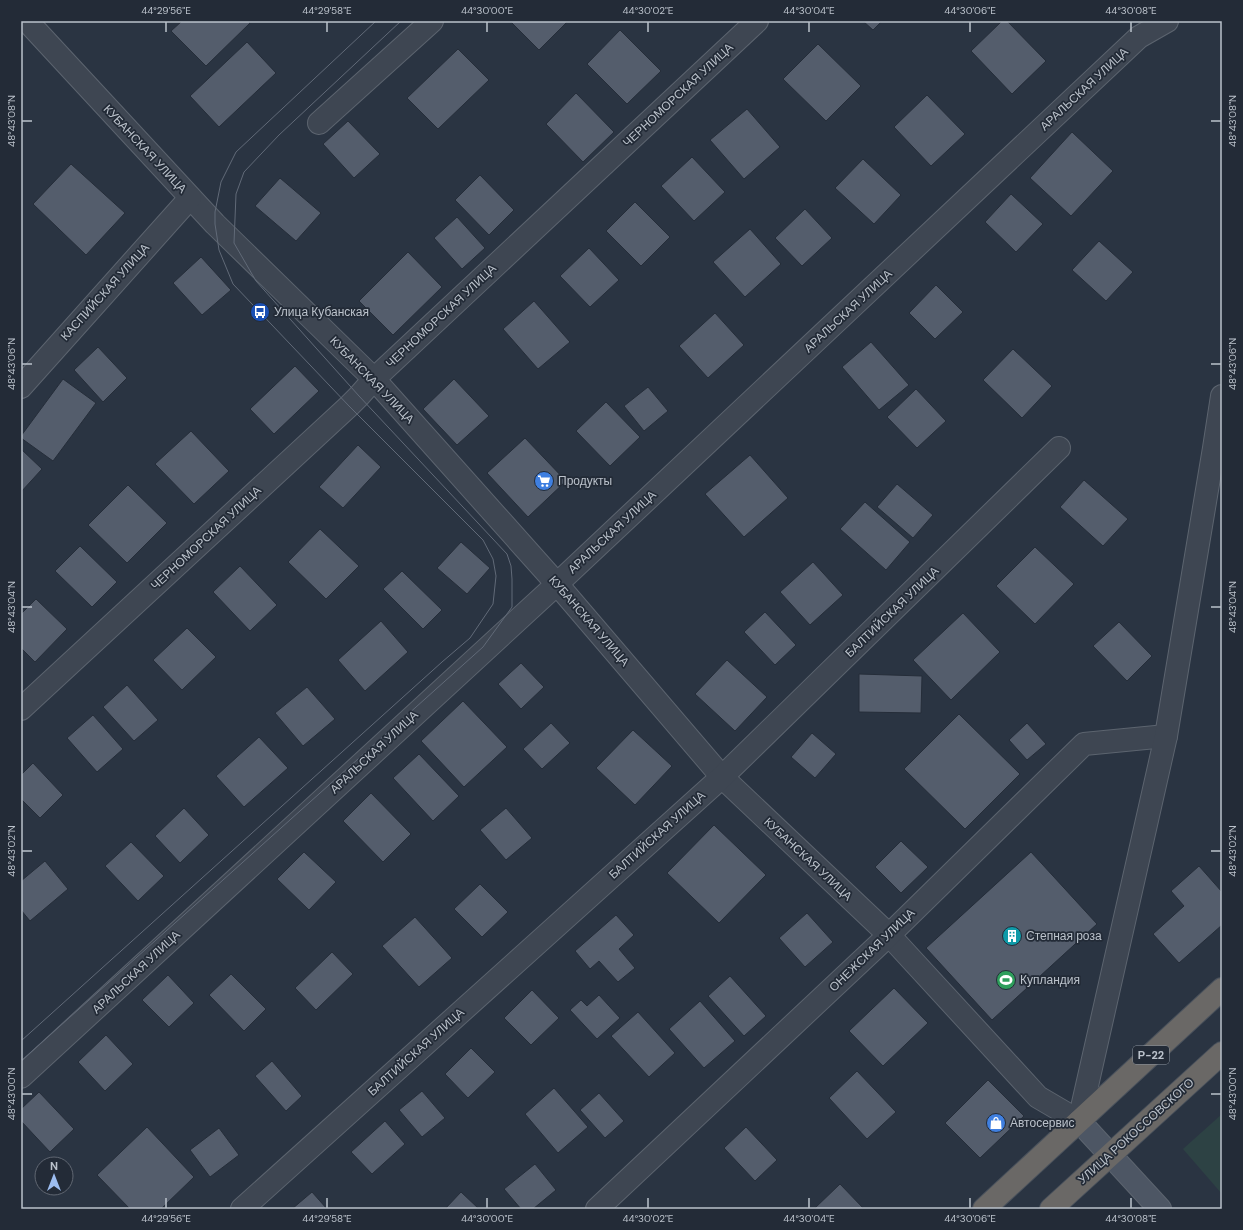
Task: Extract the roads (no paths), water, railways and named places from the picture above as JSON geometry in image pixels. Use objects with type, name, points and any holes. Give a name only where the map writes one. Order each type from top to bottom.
[{"type":"highway","name":"Р-22","points":[[984,1209],[1222,989]]},
{"type":"highway","name":"УЛИЦА РОКОССОВСКОГО","points":[[1051,1209],[1222,1053]]},
{"type":"main road","name":"КУБАНСКАЯ УЛИЦА","points":[[1079,1121],[1160,1209]]},
{"type":"street","name":"КУБАНСКАЯ УЛИЦА","points":[[28,21],[190,198],[374,379],[557,584],[722,777],[889,935],[1038,1097],[1079,1121]]},
{"type":"street","points":[[319,123],[432,21]]},
{"type":"street","name":"ЧЕРНОМОРСКАЯ УЛИЦА","points":[[21,709],[354,401],[374,379],[757,21]]},
{"type":"street","name":"АРАЛЬСКАЯ УЛИЦА","points":[[21,1077],[557,584],[1139,37],[1168,21]]},
{"type":"street","name":"КАСПИЙСКАЯ УЛИЦА","points":[[21,387],[190,198]]},
{"type":"street","points":[[1079,1121],[1166,736],[1222,396]]},
{"type":"street","name":"БАЛТИЙСКАЯ УЛИЦА","points":[[242,1209],[722,777],[1059,448]]},
{"type":"street","name":"ОНЕЖСКАЯ УЛИЦА","points":[[597,1209],[889,935],[1084,744],[1166,736]]},
{"type":"tram line","points":[[21,1041],[470,638],[493,604],[496,576],[493,559],[483,540],[349,406],[233,284],[219,250],[215,224],[215,212],[221,182],[236,152],[376,21]]},
{"type":"tram line","points":[[21,1061],[483,647],[512,607],[511,566],[507,554],[359,396],[256,281],[234,243],[236,194],[244,172],[279,135],[401,21]]},
{"type":"place","name":"Улица Кубанская","points":[[260,312]]},
{"type":"place","name":"Продукты","points":[[544,481]]},
{"type":"place","name":"Степная роза","points":[[1012,936]]},
{"type":"place","name":"Купландия","points":[[1006,980]]},
{"type":"place","name":"Автосервис","points":[[996,1123]]}]
